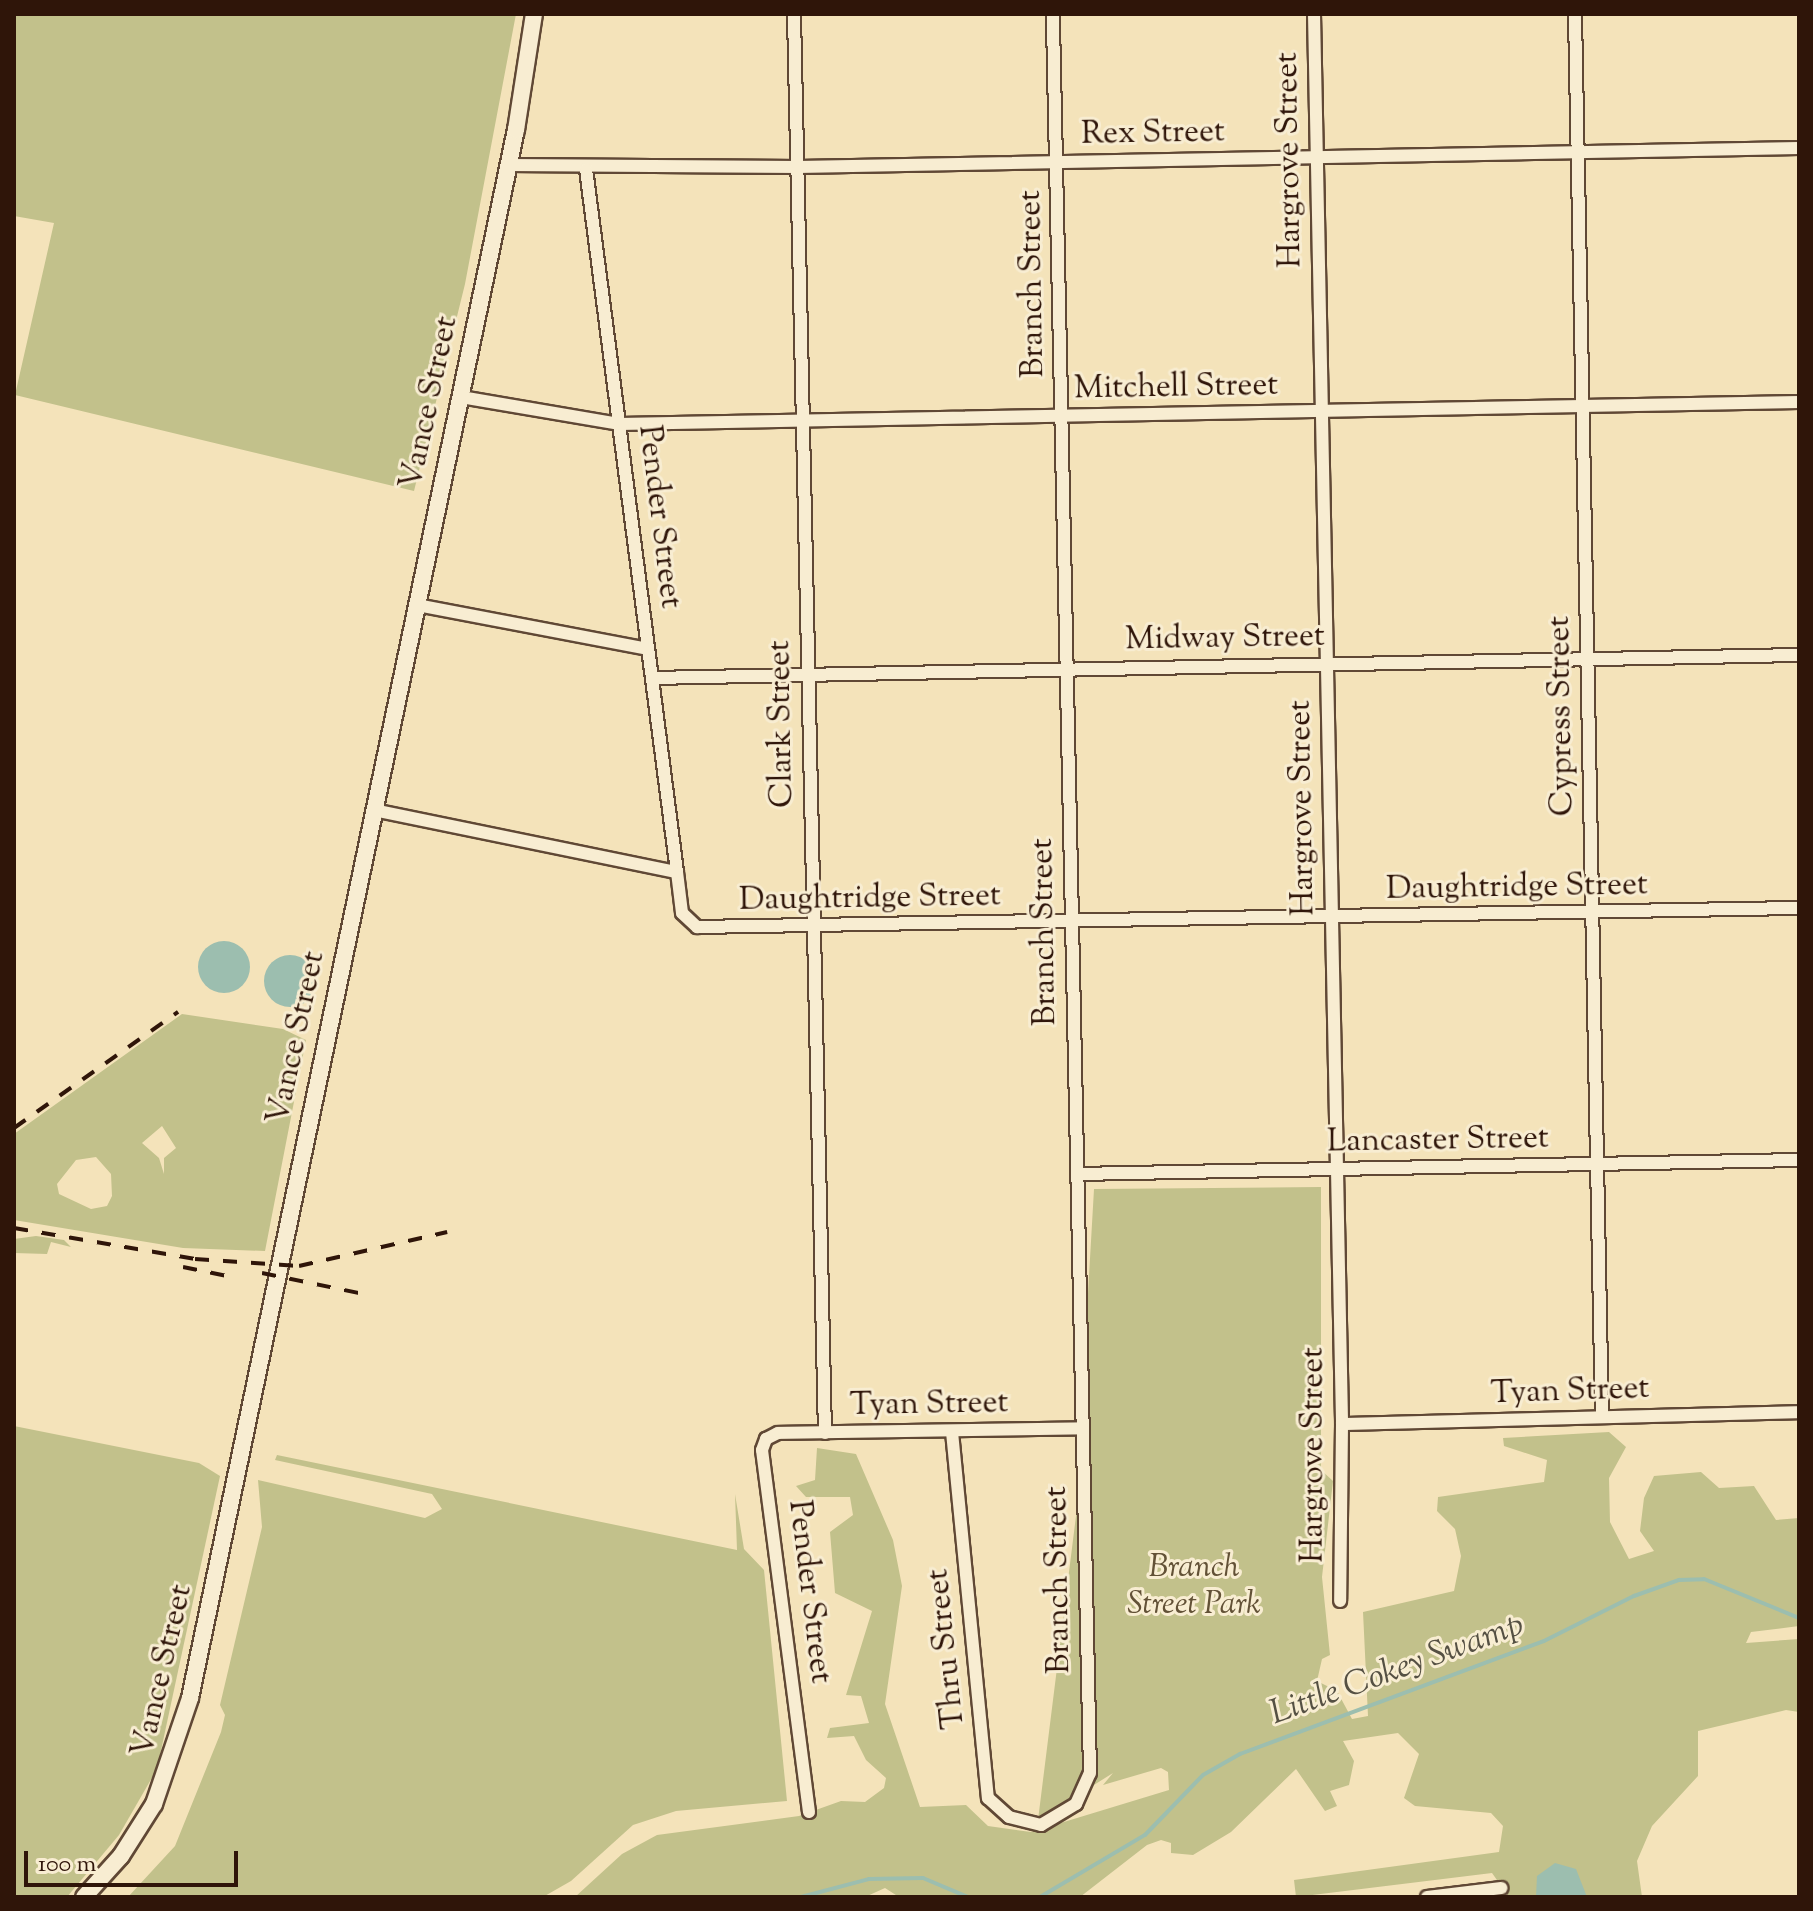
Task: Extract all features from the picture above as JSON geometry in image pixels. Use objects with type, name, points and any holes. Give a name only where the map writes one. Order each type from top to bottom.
[{"type":"street","points":[[508,165],[534,14]]},
{"type":"street","name":"Clark Street","points":[[794,14],[825,1433]]},
{"type":"street","name":"Branch Street","points":[[1041,1825],[1076,1804],[1090,1773],[1053,14]]},
{"type":"street","name":"Hargrove Street","points":[[1314,14],[1342,1424],[1340,1601]]},
{"type":"street","name":"Cypress Street","points":[[1575,14],[1602,1417]]},
{"type":"street","name":"Rex Street","points":[[508,165],[586,169],[798,167],[1799,148]]},
{"type":"street","name":"Vance Street","points":[[84,1897],[139,1831],[178,1740],[508,165]]},
{"type":"street","name":"Pender Street","points":[[586,169],[677,872]]},
{"type":"street","name":"Mitchell Street","points":[[461,397],[619,424],[1799,402]]},
{"type":"street","points":[[417,605],[647,649]]},
{"type":"street","name":"Midway Street","points":[[652,678],[1065,667],[1799,655]]},
{"type":"street","points":[[374,810],[677,872]]},
{"type":"street","name":"Daughtridge Street","points":[[677,872],[682,913],[697,927],[1071,923],[1799,908]]},
{"type":"street","name":"Lancaster Street","points":[[1077,1174],[1799,1160]]},
{"type":"street","name":"Tyan Street","points":[[1342,1424],[1799,1412]]},
{"type":"street","name":"Tyan Street","points":[[825,1433],[1082,1428]]},
{"type":"street","name":"Thru Street","points":[[952,1432],[988,1798],[1009,1817],[1041,1825]]},
{"type":"street","name":"Pender Street","points":[[809,1812],[762,1450],[766,1439],[778,1433],[825,1433]]},
{"type":"street","points":[[1427,1897],[1501,1888]]},
{"type":"green space","points":[[14,14],[516,14],[465,284],[414,491],[15,395],[54,223],[14,216]]},
{"type":"green space","points":[[182,1014],[283,1029],[306,1040],[265,1251],[183,1248],[14,1220],[14,1134]],"holes":[[[162,1126],[176,1148],[164,1158],[164,1174],[159,1158],[142,1143]],[[96,1157],[111,1174],[112,1196],[107,1206],[91,1209],[59,1194],[57,1184],[76,1160]]]},
{"type":"green space","name":"Branch Street Park","points":[[1321,1187],[1321,1470],[1333,1481],[1322,1577],[1330,1655],[1322,1659],[1317,1681],[1337,1691],[1352,1719],[1368,1716],[1363,1612],[1454,1591],[1461,1556],[1455,1529],[1437,1511],[1438,1497],[1544,1482],[1547,1460],[1504,1446],[1503,1438],[1609,1432],[1626,1447],[1609,1478],[1610,1522],[1629,1559],[1654,1551],[1640,1531],[1644,1498],[1654,1476],[1701,1472],[1719,1488],[1754,1486],[1776,1520],[1799,1518],[1799,1626],[1751,1632],[1746,1643],[1799,1639],[1799,1712],[1786,1710],[1698,1731],[1698,1776],[1652,1826],[1637,1861],[1642,1897],[1509,1897],[1492,1873],[1296,1897],[1294,1880],[1499,1852],[1503,1826],[1491,1813],[1415,1806],[1404,1798],[1419,1754],[1398,1733],[1343,1741],[1354,1761],[1349,1785],[1330,1791],[1337,1806],[1325,1811],[1296,1769],[1231,1832],[1193,1855],[1171,1853],[1171,1843],[1161,1840],[1147,1845],[1080,1897],[899,1897],[885,1888],[865,1897],[575,1897],[622,1854],[657,1835],[799,1816],[841,1801],[865,1802],[884,1788],[886,1778],[866,1760],[854,1736],[827,1738],[830,1728],[869,1723],[861,1696],[846,1695],[872,1611],[835,1593],[830,1532],[853,1515],[850,1497],[806,1497],[796,1486],[815,1480],[817,1448],[856,1454],[893,1540],[902,1586],[885,1704],[920,1807],[966,1805],[988,1826],[1031,1832],[1169,1790],[1168,1772],[1161,1768],[1103,1785],[1113,1773],[1038,1820],[1089,1412],[1084,1363],[1094,1189]]},
{"type":"green space","points":[[36,1236],[64,1240],[71,1247],[51,1242],[47,1254],[14,1253],[14,1239]]},
{"type":"green space","points":[[14,1426],[199,1463],[220,1476],[157,1769],[119,1835],[67,1897],[14,1897]]},
{"type":"green space","points":[[277,1455],[737,1550],[735,1494],[744,1549],[764,1570],[787,1801],[676,1811],[633,1825],[571,1881],[543,1897],[128,1897],[175,1846],[221,1732],[225,1715],[220,1705],[262,1527],[258,1480],[425,1518],[442,1509],[432,1494],[275,1460]]},
{"type":"shaded area","points":[[224,941],[243,948],[250,967],[243,986],[224,993],[205,986],[198,967],[205,948]]},
{"type":"shaded area","points":[[290,955],[309,962],[316,981],[309,1000],[290,1007],[271,1000],[264,981],[271,962]]},
{"type":"shaded area","points":[[1555,1863],[1576,1869],[1587,1897],[1536,1897],[1537,1876]]},
{"type":"waterway","name":"Little Cokey Swamp","points":[[1040,1897],[1145,1835],[1203,1775],[1240,1754],[1544,1641],[1634,1596],[1679,1580],[1704,1579],[1799,1618]]},
{"type":"waterway","name":"Little Cokey Swamp","points":[[801,1897],[869,1879],[923,1878],[968,1897]]},
{"type":"railway","points":[[14,1128],[178,1012]]},
{"type":"railway","points":[[14,1228],[195,1259],[299,1266],[447,1232]]},
{"type":"railway","points":[[183,1267],[227,1276]]},
{"type":"railway","points":[[262,1273],[368,1295]]}]
